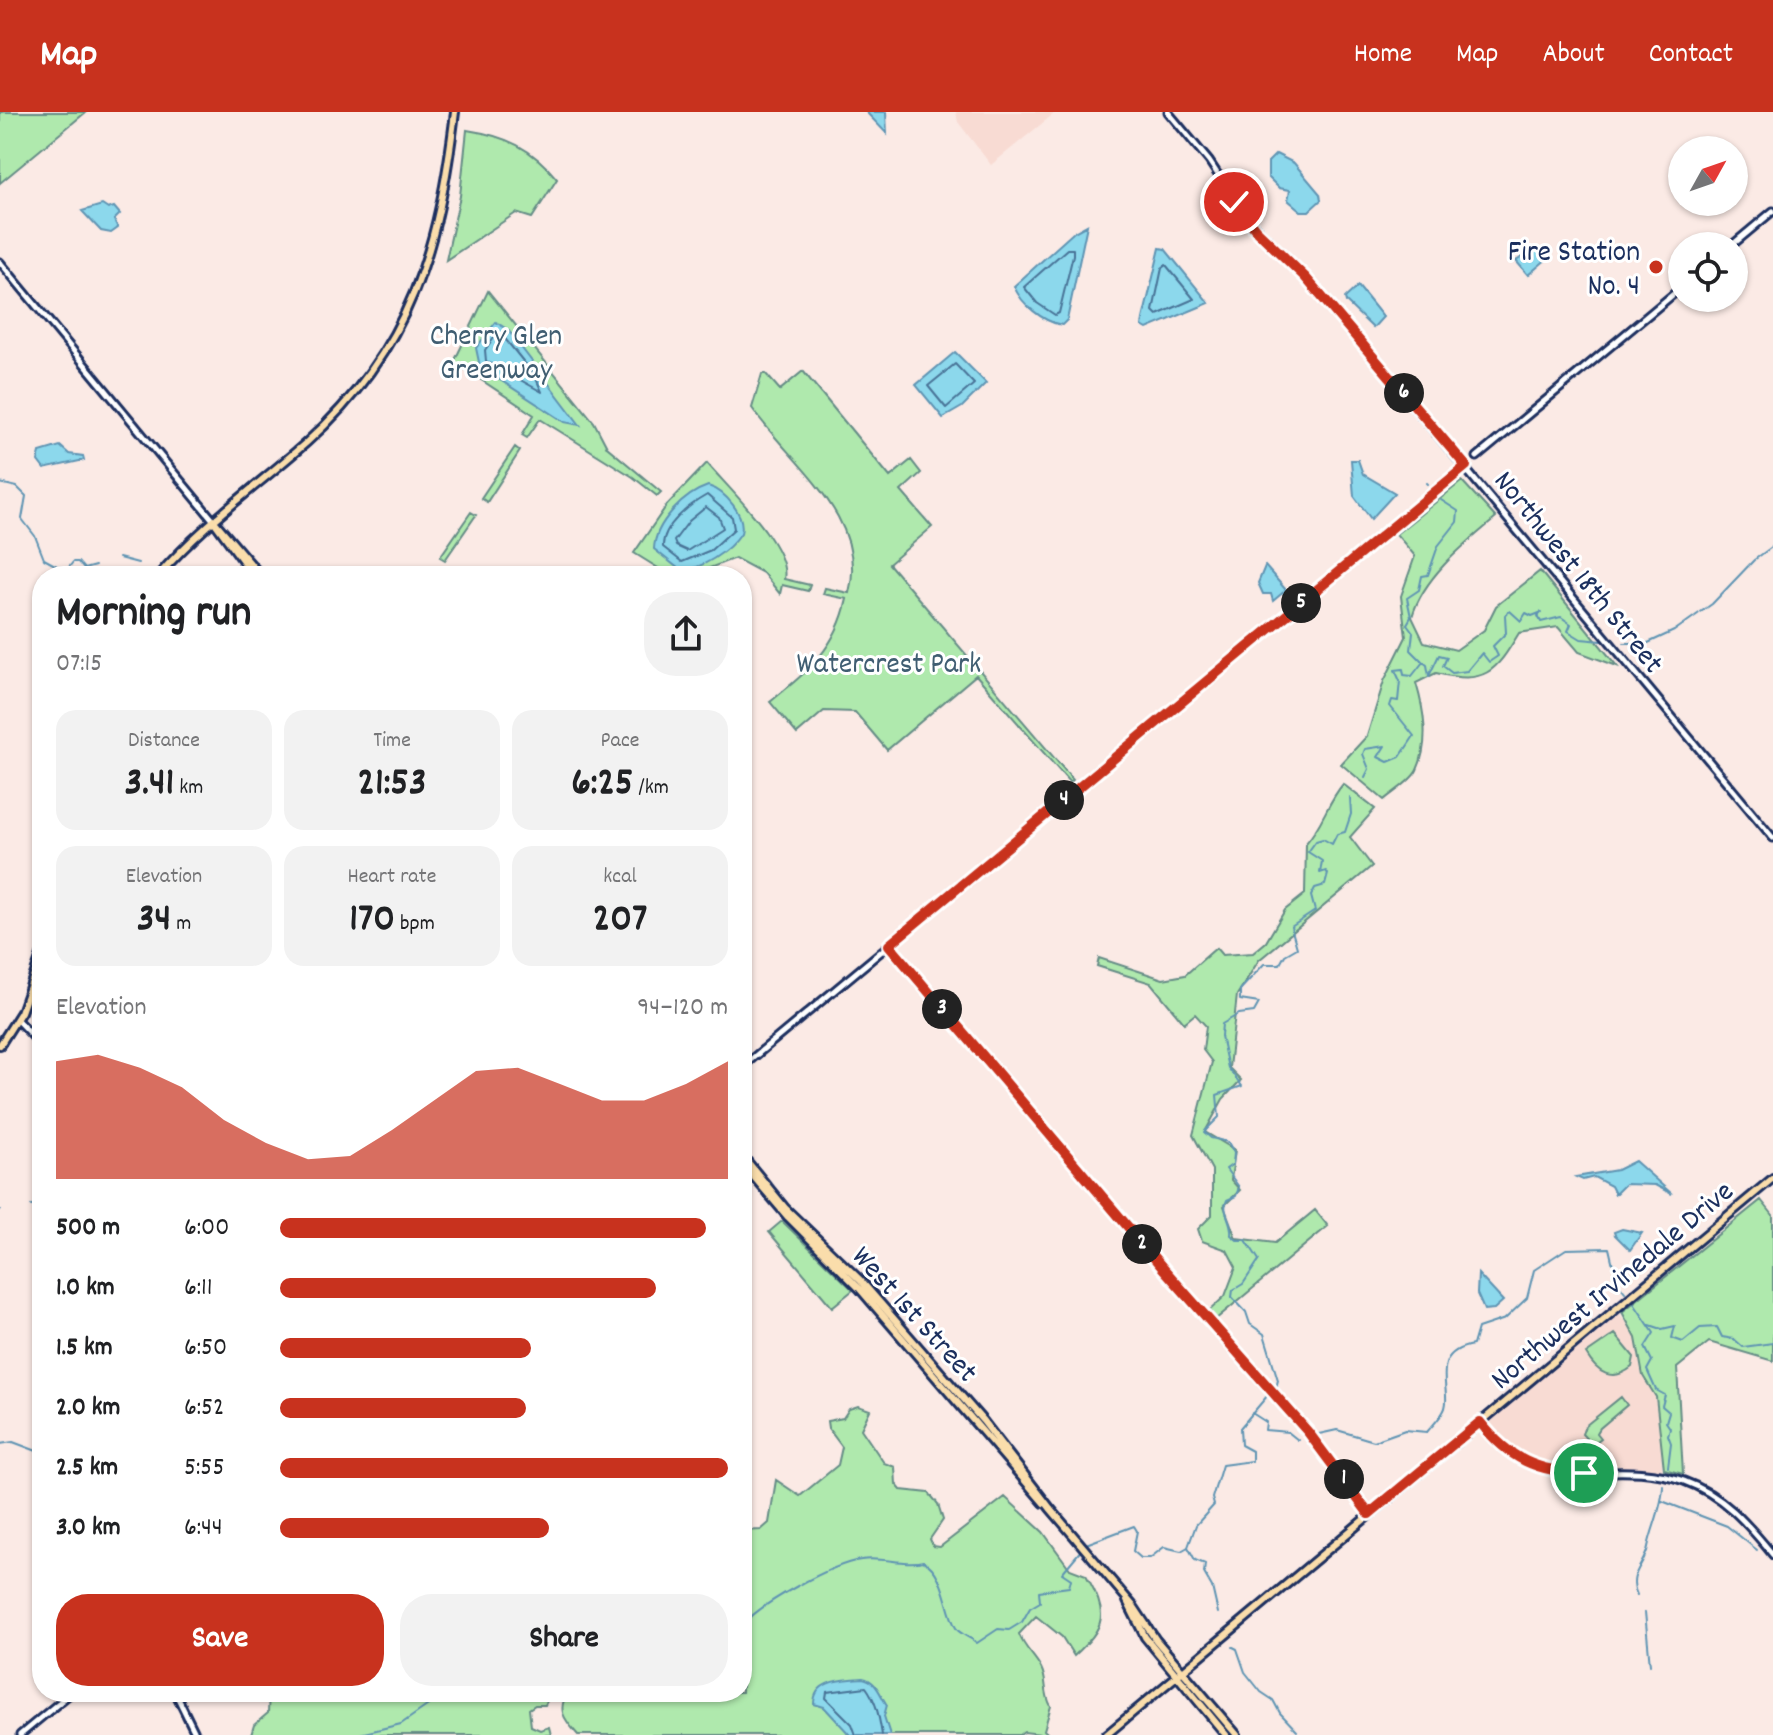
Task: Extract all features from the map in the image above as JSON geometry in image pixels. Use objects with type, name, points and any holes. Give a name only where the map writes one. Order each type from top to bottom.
[{"type":"main road","points":[[168,566],[214,521],[323,427],[367,380],[391,345],[418,291],[430,255],[455,112]]},
{"type":"main road","points":[[214,521],[247,566]]},
{"type":"main road","points":[[214,521],[252,566]]},
{"type":"main road","points":[[0,1045],[17,1020],[32,980]]},
{"type":"main road","name":"West 1st Street","points":[[752,1167],[785,1208],[869,1290],[983,1421],[1050,1508],[1123,1594],[1226,1735]]},
{"type":"main road","name":"West 1st Street","points":[[752,1175],[788,1217],[860,1289],[1020,1478],[1050,1508]]},
{"type":"main road","name":"Northwest Irvinedale Drive","points":[[1106,1735],[1773,1178]]},
{"type":"main road","name":"West 1st Street","points":[[1179,1673],[1237,1735]]},
{"type":"street","name":"Northwest 18th Street","points":[[1168,112],[1209,161],[1247,219],[1305,277],[1466,466],[1773,838]]},
{"type":"street","points":[[1748,232],[1773,211]]},
{"type":"street","points":[[0,262],[214,521]]},
{"type":"street","points":[[1477,457],[1668,299]]},
{"type":"street","points":[[752,1059],[1466,466]]},
{"type":"street","points":[[889,945],[1162,1267],[1308,1432],[1369,1514]]},
{"type":"street","points":[[17,1020],[32,1036]]},
{"type":"street","points":[[1480,1422],[1507,1452],[1539,1469],[1650,1474],[1697,1487],[1733,1509],[1773,1555]]},
{"type":"street","points":[[20,1735],[60,1702]]},
{"type":"street","points":[[180,1702],[196,1735]]},
{"type":"shaded area","points":[[956,112],[1056,112],[991,165],[958,122]]},
{"type":"shaded area","points":[[1617,1311],[1658,1360],[1662,1473],[1563,1470],[1541,1467],[1513,1453],[1487,1425],[1488,1420]]},
{"type":"green space","points":[[0,112],[86,112],[0,183]]},
{"type":"green space","points":[[467,130],[517,145],[538,159],[557,179],[532,218],[516,213],[446,260],[460,196]]},
{"type":"green space","name":"Cherry Glen Greenway","points":[[488,291],[594,422],[607,447],[661,492],[657,496],[633,477],[540,419],[527,438],[522,435],[534,415],[454,362]]},
{"type":"green space","name":"Watercrest Park","points":[[803,371],[890,477],[911,460],[921,473],[901,491],[932,527],[889,564],[1073,780],[1070,783],[976,675],[887,750],[855,712],[824,711],[797,734],[770,702],[819,658],[836,632],[847,599],[823,594],[825,588],[849,593],[852,566],[848,540],[823,493],[752,408],[762,374],[766,374],[780,390]]},
{"type":"green space","name":"Cherry Glen Greenway","points":[[515,447],[520,451],[487,502],[481,498]]},
{"type":"green space","points":[[707,463],[768,535],[784,566],[784,579],[810,585],[808,591],[782,585],[780,594],[763,573],[735,558],[715,566],[655,566],[634,553],[667,505]]},
{"type":"green space","points":[[1462,481],[1496,518],[1447,562],[1426,588],[1412,617],[1424,642],[1456,650],[1484,630],[1496,606],[1540,571],[1617,666],[1579,652],[1558,627],[1519,633],[1503,658],[1487,672],[1477,676],[1436,673],[1416,683],[1424,726],[1421,759],[1411,778],[1384,800],[1341,764],[1367,736],[1384,681],[1406,637],[1401,596],[1415,556],[1396,534]]},
{"type":"green space","points":[[471,512],[476,515],[445,560],[440,557]]},
{"type":"green space","points":[[1343,784],[1375,809],[1350,837],[1372,866],[1259,960],[1237,995],[1229,1068],[1241,1080],[1223,1099],[1205,1132],[1235,1150],[1231,1180],[1240,1190],[1224,1206],[1236,1238],[1275,1243],[1315,1210],[1328,1226],[1216,1319],[1209,1311],[1225,1296],[1236,1267],[1227,1250],[1202,1241],[1198,1229],[1212,1215],[1212,1170],[1193,1135],[1212,1062],[1203,1050],[1206,1026],[1195,1014],[1184,1023],[1151,983],[1097,966],[1099,958],[1163,979],[1185,975],[1216,948],[1222,955],[1253,953],[1266,942],[1285,910],[1305,894],[1306,843]]},
{"type":"green space","points":[[1761,1200],[1773,1215],[1773,1361],[1709,1342],[1677,1368],[1683,1474],[1664,1469],[1656,1397],[1643,1376],[1636,1338],[1622,1312]]},
{"type":"green space","points":[[782,1221],[853,1290],[832,1307],[769,1232]]},
{"type":"green space","points":[[1615,1334],[1634,1357],[1632,1367],[1612,1375],[1600,1371],[1586,1354]]},
{"type":"green space","points":[[1621,1397],[1627,1405],[1600,1428],[1597,1433],[1601,1438],[1592,1445],[1582,1434],[1585,1426]]},
{"type":"green space","points":[[858,1406],[870,1410],[861,1429],[884,1463],[895,1467],[896,1484],[901,1490],[929,1493],[938,1504],[943,1520],[930,1539],[933,1546],[940,1547],[1005,1497],[1043,1532],[1070,1569],[1086,1575],[1098,1600],[1101,1619],[1093,1636],[1074,1656],[1062,1637],[1036,1616],[1019,1634],[1043,1673],[1051,1706],[1044,1730],[1049,1735],[1024,1732],[1020,1735],[578,1735],[564,1715],[564,1702],[752,1702],[752,1530],[761,1530],[769,1523],[776,1480],[800,1496],[838,1465],[842,1447],[828,1428],[827,1421],[843,1418],[849,1409]]},
{"type":"green space","points":[[269,1702],[546,1702],[529,1709],[531,1726],[540,1730],[549,1727],[551,1735],[251,1735],[254,1725],[268,1713]]},
{"type":"water","points":[[866,112],[886,112],[887,134]]},
{"type":"water","points":[[1276,154],[1294,163],[1320,194],[1321,200],[1309,211],[1301,211],[1288,200],[1290,190],[1279,188],[1268,177],[1268,162]]},
{"type":"water","points":[[102,205],[108,209],[114,207],[120,214],[114,220],[118,228],[111,233],[101,231],[82,211]]},
{"type":"water","points":[[1087,225],[1067,320],[1062,325],[1055,323],[1027,305],[1014,286],[1074,232]]},
{"type":"water","points":[[1160,248],[1165,249],[1209,303],[1147,329],[1142,326],[1143,319]]},
{"type":"water","points":[[1537,248],[1548,258],[1528,275],[1516,261]]},
{"type":"water","points":[[1358,286],[1383,317],[1373,328],[1346,302],[1345,298]]},
{"type":"water","points":[[496,322],[508,330],[580,425],[565,422],[480,367],[476,348]]},
{"type":"water","points":[[955,352],[986,383],[962,407],[943,418],[916,385]]},
{"type":"water","points":[[60,446],[69,454],[83,456],[84,460],[44,469],[38,461],[40,452]]},
{"type":"water","points":[[1351,460],[1358,460],[1363,474],[1395,493],[1371,519],[1354,496]]},
{"type":"water","points":[[708,486],[715,489],[733,505],[742,526],[741,533],[730,546],[705,563],[675,566],[654,549],[659,529],[672,511]]},
{"type":"water","points":[[1265,566],[1286,590],[1273,601],[1271,594],[1263,594],[1258,583]]},
{"type":"water","points":[[1635,1161],[1672,1194],[1655,1185],[1625,1184],[1615,1194],[1611,1186],[1594,1177],[1583,1180],[1576,1177],[1617,1170]]},
{"type":"water","points":[[1622,1229],[1642,1233],[1630,1250],[1615,1235],[1614,1232]]},
{"type":"water","points":[[1478,1274],[1503,1301],[1494,1309],[1484,1310],[1477,1294]]},
{"type":"water","points":[[863,1678],[875,1685],[887,1705],[884,1716],[890,1735],[850,1735],[824,1707],[814,1704],[815,1696],[824,1685]]},
{"type":"waterway","points":[[0,483],[17,487],[26,496],[22,519],[35,536],[44,559],[57,566]]},
{"type":"waterway","points":[[1423,662],[1411,650],[1413,632],[1407,624],[1411,617],[1407,598],[1419,590],[1422,576],[1428,575],[1438,546],[1457,522],[1458,511],[1441,500]]},
{"type":"waterway","points":[[1624,643],[1648,643],[1674,631],[1712,604],[1754,560],[1773,546]]},
{"type":"waterway","points":[[119,558],[138,563]]},
{"type":"waterway","points":[[70,566],[73,562],[81,566]]},
{"type":"waterway","points":[[1365,777],[1369,769],[1363,754],[1365,749],[1385,746],[1378,757],[1388,762],[1400,757],[1414,736],[1390,706],[1392,700],[1398,701],[1400,681],[1395,670],[1403,669],[1404,675],[1412,676],[1423,662],[1427,665],[1429,676],[1439,655],[1447,657],[1443,666],[1452,673],[1467,671],[1482,653],[1489,662],[1498,656],[1493,646],[1506,633],[1505,615],[1510,611],[1521,621],[1526,613],[1532,616],[1542,612],[1538,616],[1541,622],[1561,617],[1571,624],[1568,631],[1581,639],[1602,641]]},
{"type":"waterway","points":[[1276,1388],[1278,1380],[1264,1334],[1250,1324],[1246,1312],[1232,1297],[1233,1290],[1243,1284],[1259,1260],[1246,1240],[1237,1240],[1231,1235],[1226,1204],[1227,1200],[1236,1196],[1239,1187],[1226,1169],[1233,1164],[1234,1153],[1228,1142],[1211,1138],[1204,1132],[1219,1117],[1217,1095],[1242,1086],[1228,1068],[1221,1036],[1222,1024],[1239,1014],[1254,1012],[1259,1003],[1240,1000],[1240,990],[1264,964],[1280,964],[1285,955],[1297,948],[1291,927],[1315,911],[1311,896],[1315,888],[1325,885],[1328,874],[1326,871],[1320,873],[1322,861],[1308,852],[1316,841],[1323,839],[1332,844],[1337,834],[1345,832],[1351,814],[1350,797]]},
{"type":"waterway","points":[[1319,1434],[1337,1430],[1374,1441],[1405,1430],[1427,1432],[1446,1404],[1444,1375],[1450,1356],[1458,1349],[1473,1345],[1478,1328],[1505,1319],[1527,1298],[1534,1270],[1566,1249],[1609,1248],[1617,1282],[1625,1292]]},
{"type":"waterway","points":[[1633,1302],[1654,1333],[1645,1347],[1652,1361],[1647,1370],[1656,1390],[1665,1395],[1662,1406],[1669,1412],[1666,1422],[1670,1428],[1668,1435],[1671,1443],[1668,1467]]},
{"type":"waterway","points":[[1650,1325],[1662,1329],[1675,1326],[1672,1338],[1683,1342],[1700,1328],[1717,1327],[1722,1337],[1734,1339],[1743,1347],[1773,1343]]},
{"type":"waterway","points":[[1086,1544],[1134,1526],[1137,1531],[1133,1551],[1141,1558],[1150,1558],[1164,1547],[1181,1551],[1188,1547],[1196,1525],[1214,1505],[1212,1498],[1222,1465],[1252,1461],[1252,1451],[1241,1445],[1240,1428],[1268,1395]]},
{"type":"waterway","points":[[1252,1413],[1266,1422],[1265,1430],[1288,1432],[1298,1440]]},
{"type":"waterway","points":[[0,1444],[13,1442],[32,1449]]},
{"type":"waterway","points":[[1637,1595],[1635,1575],[1646,1553],[1663,1485]]},
{"type":"waterway","points":[[1662,1501],[1727,1526],[1757,1550]]},
{"type":"waterway","points":[[1188,1547],[1195,1560],[1205,1564],[1204,1573],[1212,1587],[1218,1613]]},
{"type":"waterway","points":[[752,1616],[815,1577],[848,1563],[869,1559],[923,1561],[936,1573],[956,1628],[977,1643],[998,1629],[1009,1630],[1022,1622],[1030,1608],[1040,1602],[1039,1591],[1069,1587],[1071,1579],[1062,1573],[1082,1549]]},
{"type":"waterway","points":[[1645,1612],[1650,1665]]},
{"type":"waterway","points":[[1233,1647],[1237,1649],[1245,1672],[1261,1692],[1273,1700],[1280,1713],[1297,1731]]},
{"type":"waterway","points":[[356,1735],[401,1724],[433,1702]]},
{"type":"place","name":"Fire Station No. 4","points":[[1656,267]]},
{"type":"route","points":[[1234,202],[1256,230],[1305,277],[1466,466],[889,945],[1098,1193],[1308,1432],[1369,1514],[1480,1422],[1501,1447],[1522,1462],[1549,1471],[1584,1473]]}]
